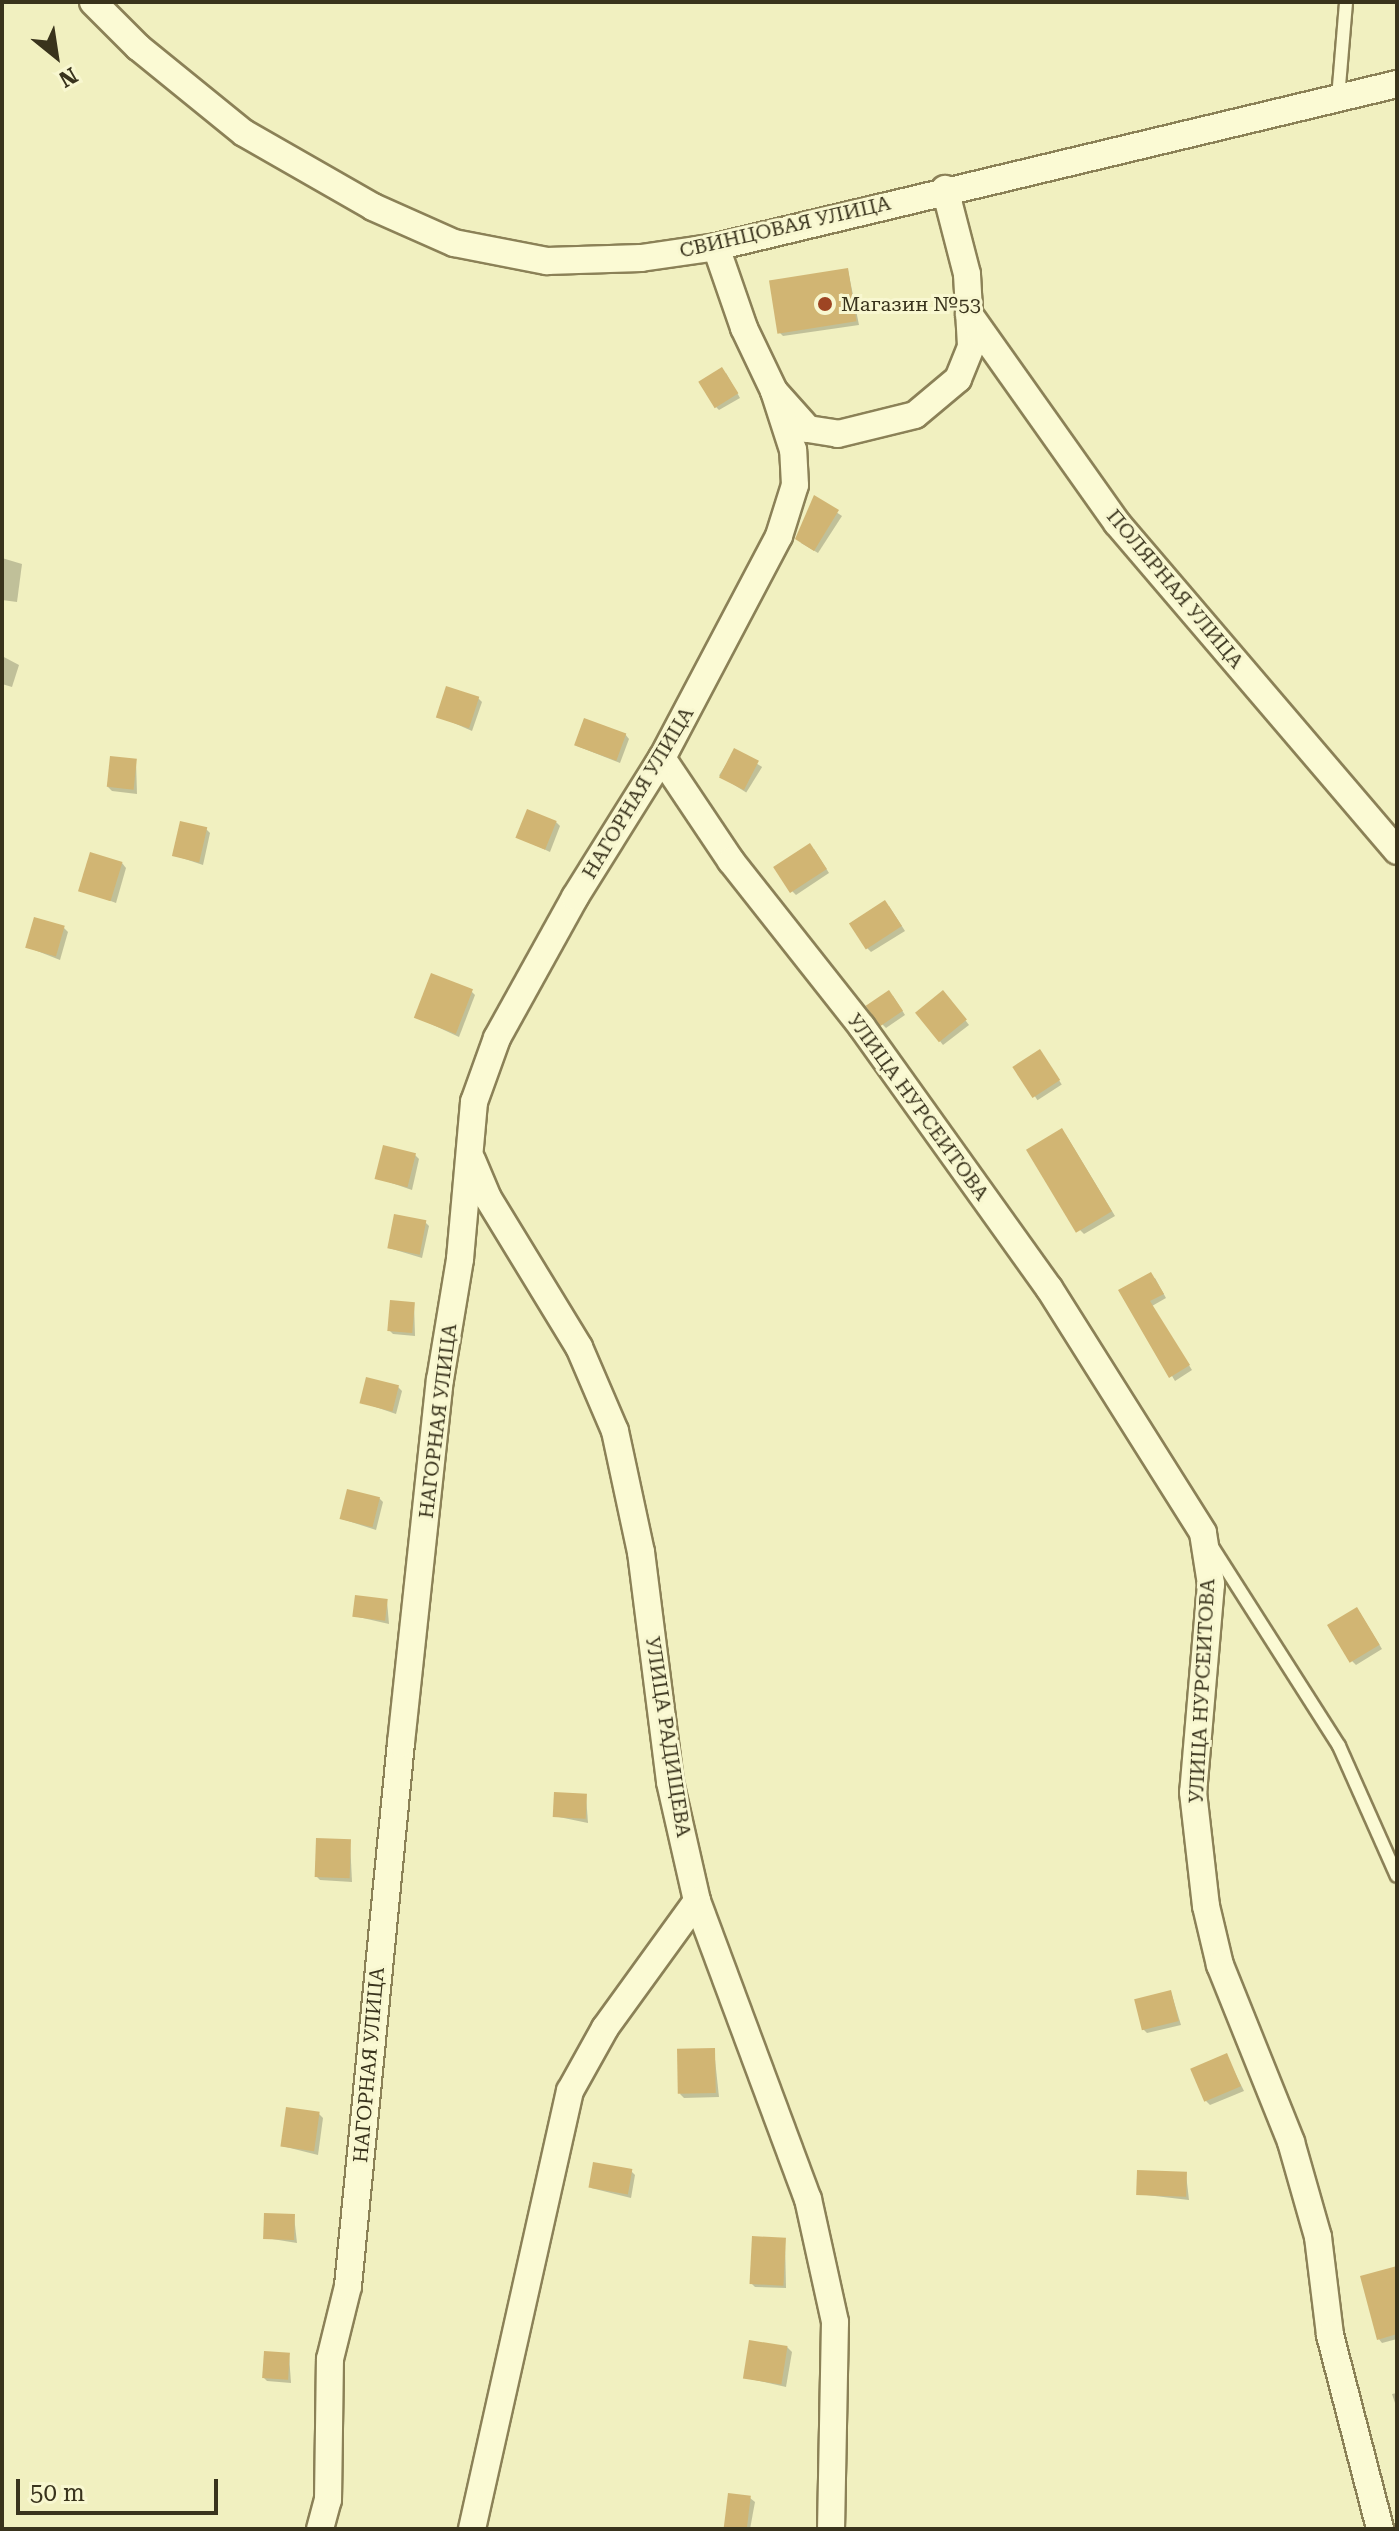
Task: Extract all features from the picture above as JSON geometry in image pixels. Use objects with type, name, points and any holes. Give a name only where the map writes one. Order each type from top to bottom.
[{"type":"street","name":"СВИНЦОВАЯ УЛИЦА","points":[[93,2],[138,47],[244,133],[373,207],[454,243],[547,261],[641,258],[716,247],[945,189],[1397,84]]},
{"type":"street","points":[[716,247],[744,328],[774,391],[808,429],[838,434],[915,415],[958,379],[971,346],[967,274],[945,189]]},
{"type":"street","name":"ПОЛЯРНАЯ УЛИЦА","points":[[969,314],[1117,523],[1397,851]]},
{"type":"street","name":"НАГОРНАЯ УЛИЦА","points":[[320,2529],[328,2500],[330,2359],[348,2286],[401,1743],[474,1102],[497,1038],[575,897],[662,758],[779,536],[795,485],[793,450],[774,391]]},
{"type":"street","name":"УЛИЦА НУРСЕИТОВА","points":[[662,758],[731,861],[862,1027],[1049,1288],[1203,1533],[1211,1584],[1193,1792],[1206,1906],[1220,1965],[1291,2142],[1318,2237],[1330,2335],[1380,2529]]},
{"type":"street","name":"УЛИЦА РАДИЩЕВА","points":[[469,1153],[488,1198],[579,1347],[615,1431],[641,1552],[670,1782],[697,1901],[808,2199],[835,2322],[831,2529]]},
{"type":"street","points":[[472,2529],[570,2091],[605,2028],[697,1901]]},
{"type":"lane","points":[[1338,98],[1346,2]]},
{"type":"lane","points":[[1203,1533],[1339,1746],[1397,1876]]},
{"type":"building","points":[[848,268],[856,321],[777,334],[769,281]]},
{"type":"building","points":[[722,367],[738,393],[715,408],[698,382]]},
{"type":"building","points":[[814,495],[839,510],[814,551],[795,539]]},
{"type":"building","points":[[446,686],[479,697],[469,728],[436,717]]},
{"type":"building","points":[[584,718],[626,733],[616,761],[574,745]]},
{"type":"building","points":[[734,748],[759,761],[744,790],[719,777]]},
{"type":"building","points":[[110,756],[137,759],[134,790],[107,787]]},
{"type":"building","points":[[527,809],[557,821],[545,850],[515,838]]},
{"type":"building","points":[[180,821],[207,827],[199,862],[172,856]]},
{"type":"building","points":[[810,843],[827,869],[790,893],[773,867]]},
{"type":"building","points":[[90,852],[123,862],[111,901],[78,891]]},
{"type":"building","points":[[885,900],[902,926],[866,949],[849,923]]},
{"type":"building","points":[[34,917],[65,926],[56,957],[25,948]]},
{"type":"building","points":[[431,973],[473,989],[456,1034],[414,1018]]},
{"type":"building","points":[[889,990],[903,1011],[880,1026],[866,1006]]},
{"type":"building","points":[[943,990],[967,1020],[939,1042],[915,1013]]},
{"type":"building","points":[[1040,1049],[1060,1080],[1032,1098],[1012,1067]]},
{"type":"building","points":[[1062,1128],[1112,1211],[1076,1233],[1026,1150]]},
{"type":"building","points":[[383,1145],[416,1153],[408,1187],[375,1179]]},
{"type":"building","points":[[394,1214],[426,1220],[420,1255],[387,1248]]},
{"type":"building","points":[[1151,1272],[1164,1294],[1150,1301],[1190,1365],[1169,1378],[1118,1290]]},
{"type":"building","points":[[390,1300],[415,1302],[412,1333],[387,1331]]},
{"type":"building","points":[[366,1377],[399,1385],[392,1411],[359,1403]]},
{"type":"building","points":[[347,1489],[380,1497],[372,1527],[340,1519]]},
{"type":"building","points":[[355,1595],[388,1599],[385,1621],[352,1617]]},
{"type":"building","points":[[1357,1607],[1380,1645],[1350,1663],[1327,1625]]},
{"type":"building","points":[[554,1792],[587,1794],[586,1819],[553,1817]]},
{"type":"building","points":[[316,1838],[351,1839],[350,1878],[315,1877]]},
{"type":"building","points":[[1171,1990],[1179,2021],[1142,2030],[1134,1999]]},
{"type":"building","points":[[715,2048],[716,2093],[678,2094],[677,2049]]},
{"type":"building","points":[[1227,2053],[1241,2086],[1204,2102],[1190,2069]]},
{"type":"building","points":[[286,2107],[320,2112],[314,2151],[280,2147]]},
{"type":"building","points":[[593,2162],[632,2169],[628,2195],[588,2188]]},
{"type":"building","points":[[1137,2170],[1187,2172],[1186,2197],[1136,2195]]},
{"type":"building","points":[[264,2213],[295,2214],[294,2240],[263,2239]]},
{"type":"building","points":[[752,2236],[786,2238],[783,2286],[749,2284]]},
{"type":"building","points":[[1397,2266],[1397,2334],[1377,2340],[1360,2276]]},
{"type":"building","points":[[749,2340],[788,2346],[781,2385],[743,2379]]},
{"type":"building","points":[[264,2351],[290,2353],[288,2380],[262,2378]]},
{"type":"building","points":[[728,2493],[751,2496],[747,2529],[724,2529]]},
{"type":"place","name":"Магазин №53","points":[[825,304]]}]
